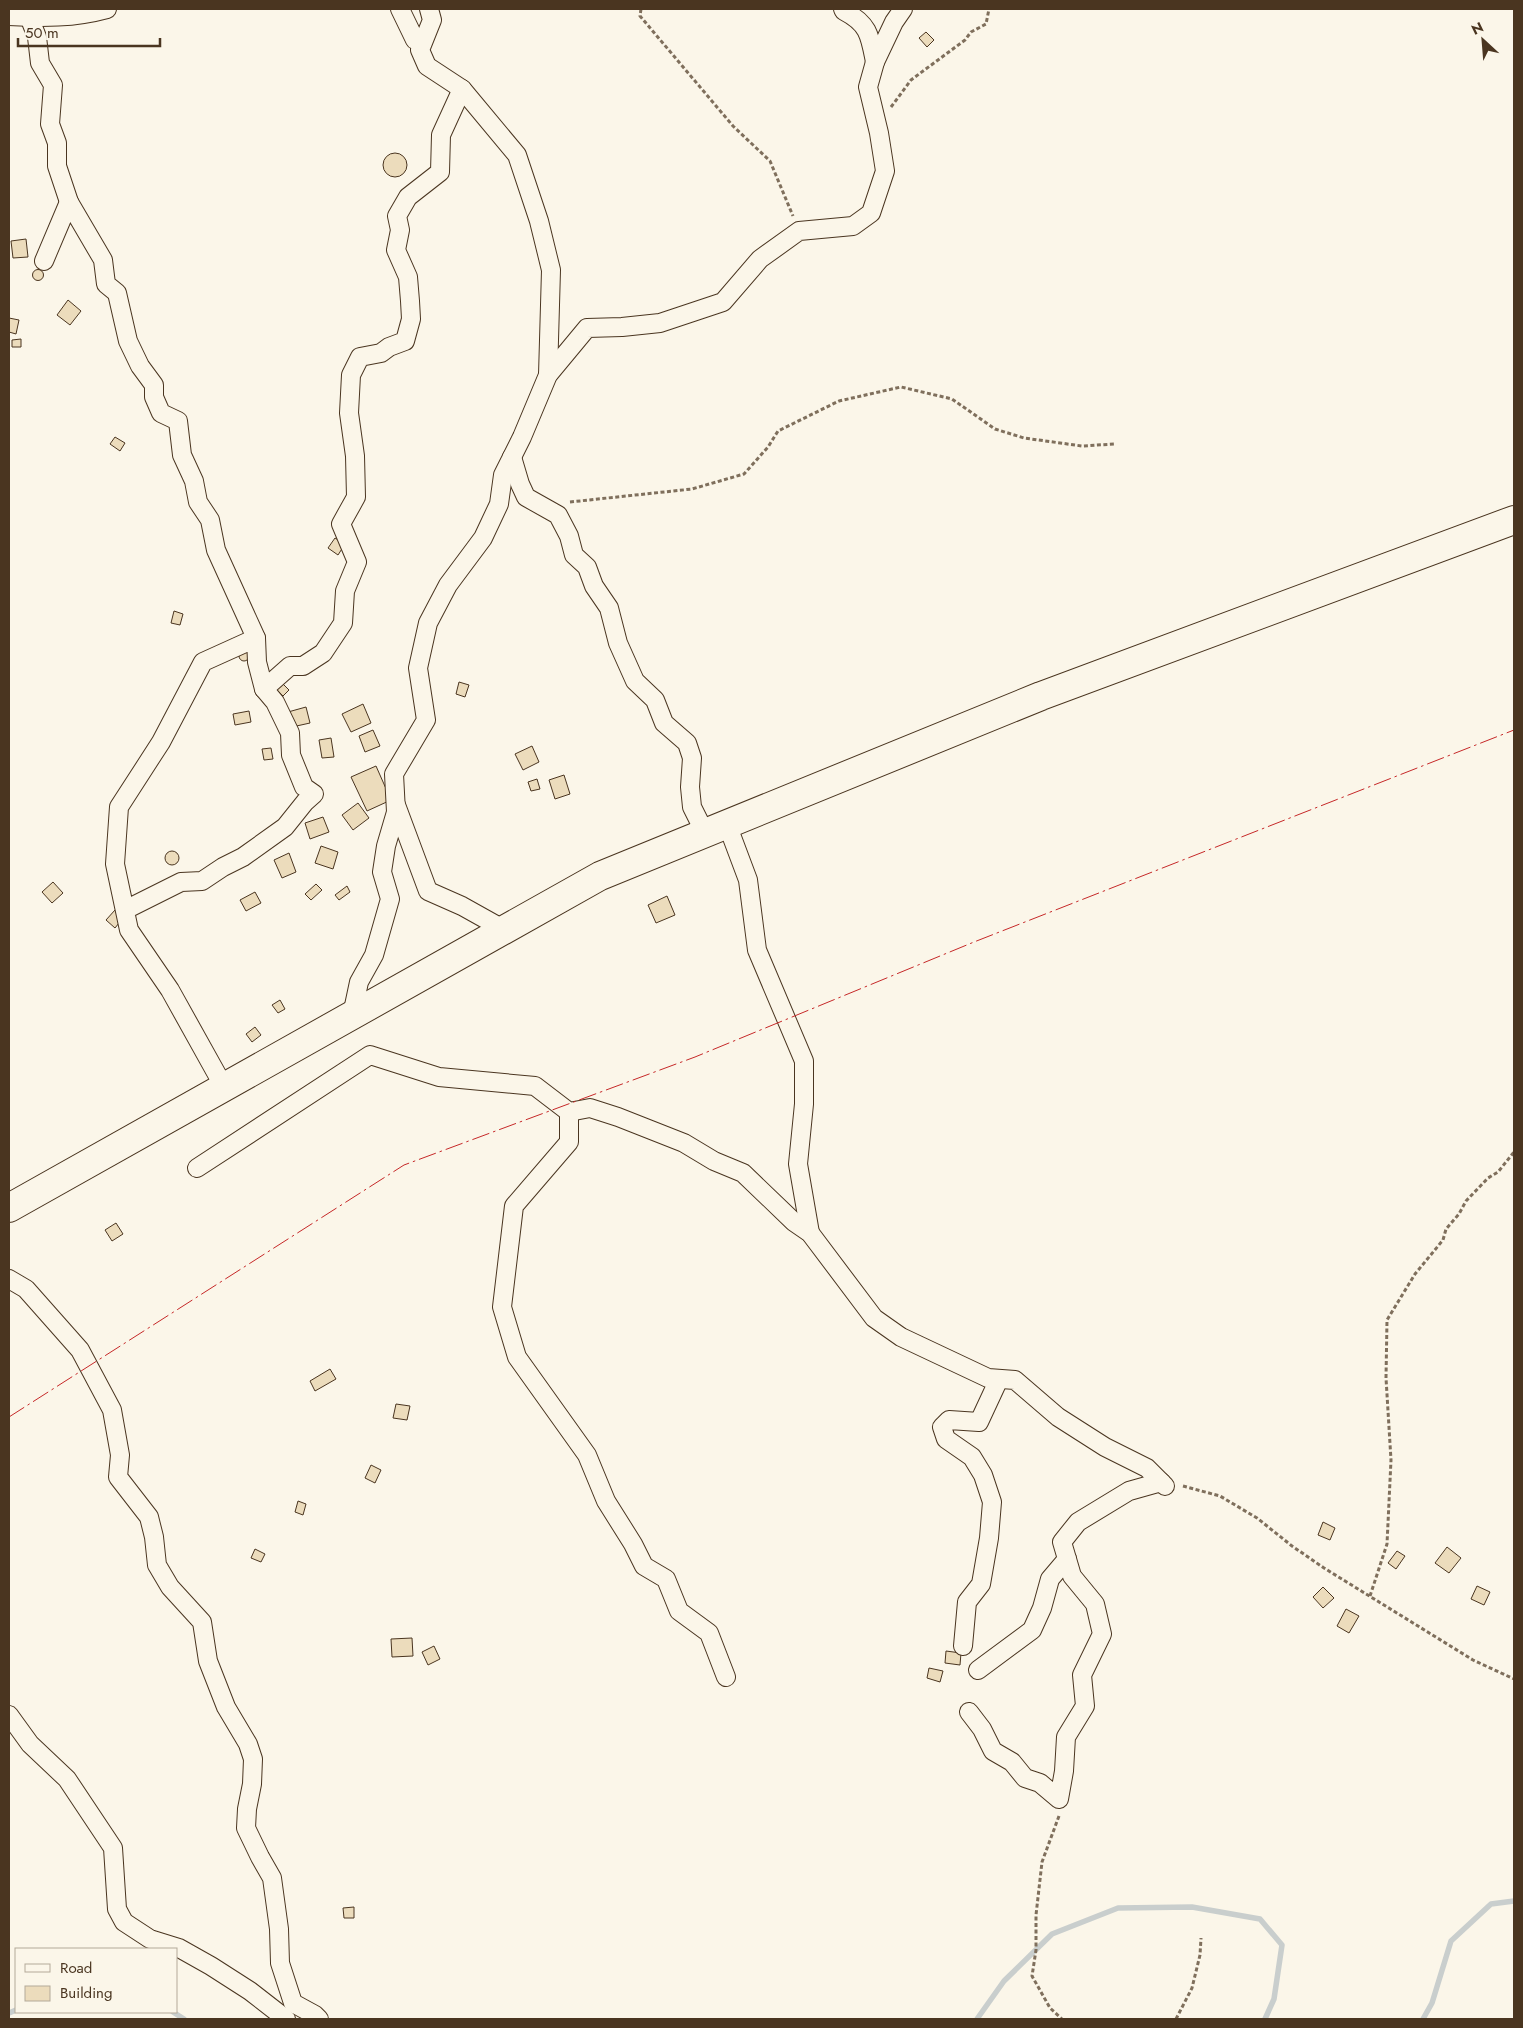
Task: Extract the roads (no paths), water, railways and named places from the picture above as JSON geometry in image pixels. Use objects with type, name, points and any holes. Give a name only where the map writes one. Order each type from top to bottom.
[{"type":"highway","points":[[9,1208],[600,876],[1042,696],[1514,520]]},
{"type":"street","points":[[9,16],[27,13],[46,19],[84,15],[106,9]]},
{"type":"street","points":[[400,9],[415,40]]},
{"type":"street","points":[[429,9],[432,20],[420,50],[427,66],[462,89],[517,154],[551,270],[548,374]]},
{"type":"street","points":[[844,9],[844,11],[858,18],[870,36],[875,62]]},
{"type":"street","points":[[352,1015],[359,982],[374,955],[390,899],[382,872],[386,846],[396,812],[394,774],[426,720],[418,668],[428,623],[448,584],[483,538],[500,504],[503,475],[548,374],[587,328],[660,323],[723,302],[760,259],[799,231],[853,226],[871,213],[885,171],[868,87],[875,62],[894,22],[903,9]]},
{"type":"street","points":[[27,13],[37,37],[40,63],[53,84],[50,124],[57,143],[57,166],[69,202],[103,260],[106,284],[117,293],[128,341],[140,366],[154,385],[154,397],[161,413],[178,421],[182,456],[194,481],[198,502],[210,520],[216,550],[256,638],[257,662],[264,689],[275,702],[290,733],[292,755],[304,787],[314,794],[305,802],[285,828],[243,857],[202,881],[181,882],[125,910]]},
{"type":"street","points":[[264,689],[290,666],[302,666],[323,653],[343,623],[345,591],[357,562],[341,524],[356,497],[355,456],[349,413],[351,374],[360,357],[381,353],[389,347],[405,341],[411,320],[410,301],[408,277],[396,250],[400,230],[397,216],[408,196],[440,172],[441,135],[462,89]]},
{"type":"street","points":[[44,261],[69,202]]},
{"type":"street","points":[[512,457],[526,497],[558,515],[574,554],[587,567],[594,586],[609,608],[618,643],[635,681],[655,700],[664,723],[687,743],[692,758],[690,787],[692,807],[716,829],[748,880],[757,950],[804,1061],[804,1104],[798,1164],[810,1233]]},
{"type":"street","points":[[224,1087],[170,990],[129,930],[115,864],[119,807],[161,742],[203,662],[256,638]]},
{"type":"street","points":[[396,805],[428,890],[505,930]]},
{"type":"street","points":[[197,1168],[370,1055],[439,1077],[535,1086],[569,1112],[590,1108],[684,1142],[714,1161],[742,1174],[794,1222],[810,1233],[874,1318],[901,1337],[988,1378],[1015,1380],[1058,1417],[1105,1447],[1147,1468],[1163,1484],[1129,1491],[1078,1522],[1062,1542],[1072,1576],[1094,1604],[1102,1634],[1082,1674],[1085,1706],[1066,1737],[1064,1770],[1058,1799],[1040,1783],[1025,1778],[1012,1762],[993,1751],[982,1729],[969,1712]]},
{"type":"street","points":[[569,1112],[569,1142],[514,1206],[502,1308],[517,1357],[587,1455],[606,1501],[634,1544],[644,1566],[666,1579],[679,1611],[709,1633],[726,1677]]},
{"type":"street","points":[[9,1278],[26,1289],[80,1350],[112,1410],[120,1455],[118,1477],[149,1517],[154,1537],[157,1565],[170,1587],[187,1608],[202,1622],[208,1661],[226,1706],[248,1744],[253,1759],[252,1784],[246,1828],[272,1878],[279,1929],[280,1963],[293,2003],[319,2019]]},
{"type":"street","points":[[963,1646],[967,1602],[981,1584],[989,1538],[992,1502],[983,1475],[972,1457],[946,1439],[942,1427],[949,1420],[979,1422],[999,1379]]},
{"type":"street","points":[[978,1670],[1032,1630],[1042,1608],[1050,1579],[1067,1558]]},
{"type":"street","points":[[9,1715],[30,1744],[67,1779],[113,1848],[117,1909],[124,1922],[150,1939],[179,1948],[211,1966],[250,1991],[286,2019]]},
{"type":"waterway","points":[[1423,2019],[1432,2003],[1451,1941],[1491,1904],[1514,1901]]},
{"type":"waterway","points":[[977,2019],[1004,1981],[1052,1934],[1118,1908],[1192,1907],[1260,1919],[1282,1945],[1274,1999],[1265,2019]]},
{"type":"waterway","points":[[9,2013],[15,2010]]},
{"type":"waterway","points":[[175,2013],[184,2019]]}]
